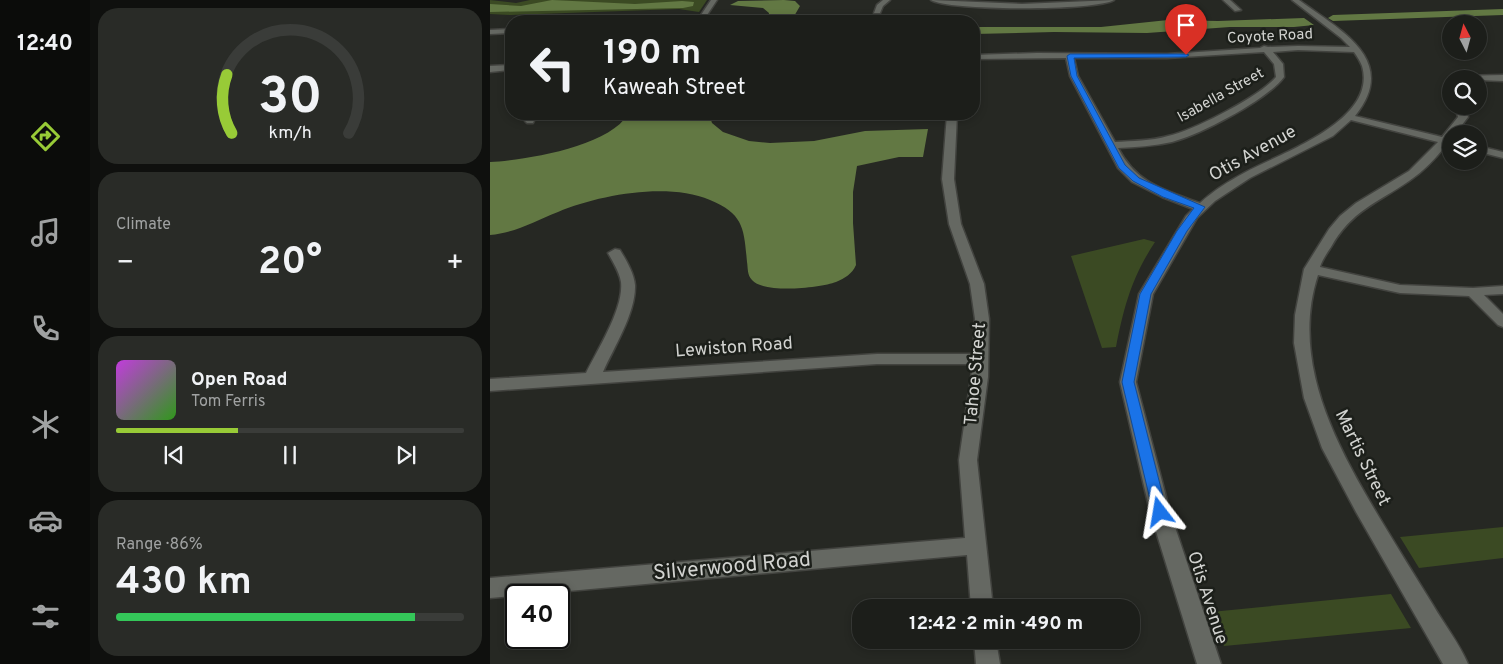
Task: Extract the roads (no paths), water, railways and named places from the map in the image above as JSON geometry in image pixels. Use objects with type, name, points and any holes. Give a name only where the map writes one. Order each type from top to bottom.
[{"type":"street","points":[[704,15],[714,0]]},
{"type":"street","points":[[877,11],[886,0]]},
{"type":"street","points":[[934,0],[1017,7],[1048,7],[1111,0]]},
{"type":"street","points":[[1226,0],[1237,10]]},
{"type":"street","name":"Otis Avenue","points":[[1209,664],[1160,512],[1128,382],[1146,294],[1192,216],[1200,207],[1246,176],[1329,134],[1349,117],[1362,101],[1367,84],[1366,66],[1357,50],[1344,36],[1295,0]]},
{"type":"street","points":[[490,32],[505,31]]},
{"type":"street","name":"Coyote Road","points":[[980,57],[1167,56],[1264,48],[1357,50]]},
{"type":"street","name":"Isabella Street","points":[[1110,146],[1158,141],[1188,134],[1262,93],[1276,83],[1280,72],[1277,61],[1264,48]]},
{"type":"street","points":[[1070,56],[1074,76],[1122,166],[1136,180],[1166,195],[1200,207]]},
{"type":"street","points":[[490,69],[505,68]]},
{"type":"street","points":[[1487,78],[1503,78]]},
{"type":"street","points":[[1349,117],[1442,140]]},
{"type":"street","name":"Tahoe Street","points":[[952,120],[948,179],[955,224],[977,284],[982,319],[981,359],[968,460],[981,599]]},
{"type":"street","name":"Martis Street","points":[[1442,147],[1413,174],[1372,198],[1344,218],[1326,242],[1311,269],[1303,302],[1301,336],[1309,383],[1319,417],[1331,447],[1368,515],[1456,664]]},
{"type":"street","points":[[1487,150],[1503,155]]},
{"type":"street","points":[[592,378],[621,314],[628,286],[625,271],[615,253]]},
{"type":"street","points":[[1311,269],[1400,289],[1473,292],[1503,290]]},
{"type":"street","points":[[1473,292],[1503,322]]},
{"type":"street","name":"Lewiston Road","points":[[490,385],[877,359],[981,359]]},
{"type":"street","name":"Silverwood Road","points":[[490,588],[975,546]]},
{"type":"street","points":[[986,649],[988,664]]},
{"type":"waterway","points":[[1333,18],[1503,12]]}]
